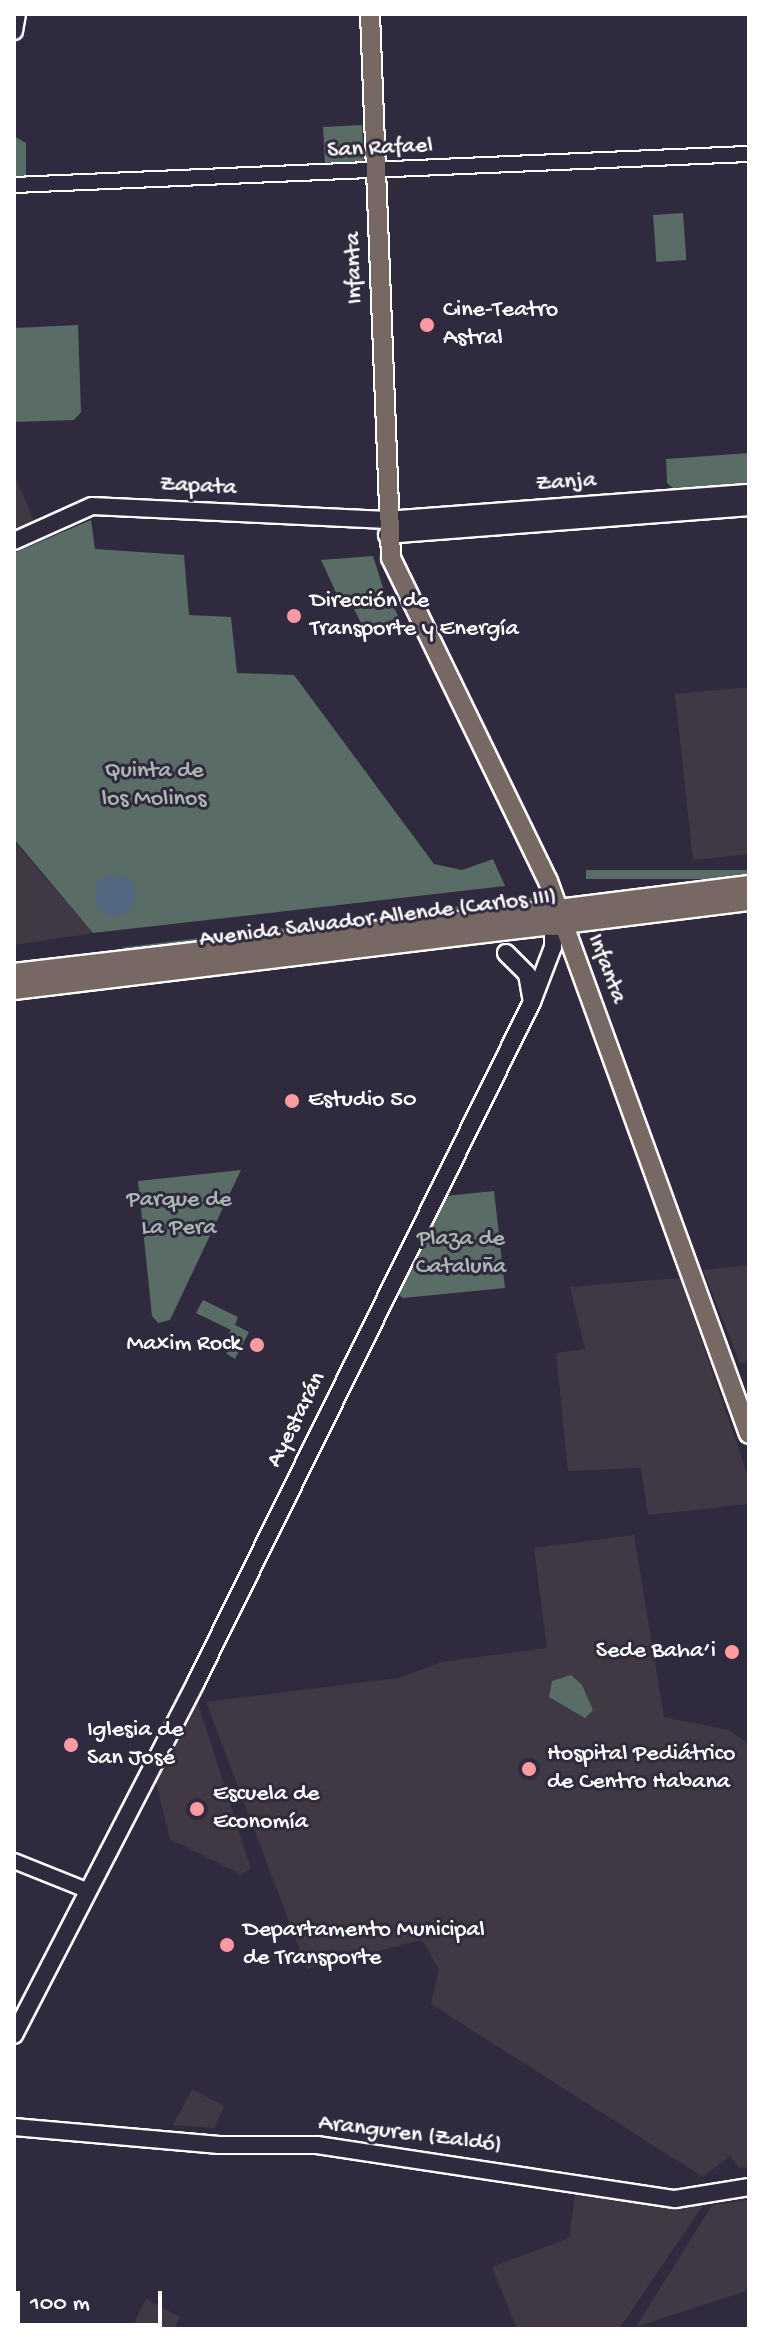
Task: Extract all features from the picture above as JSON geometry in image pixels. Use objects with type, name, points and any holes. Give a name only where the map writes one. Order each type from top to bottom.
[{"type":"main road","points":[[14,31],[17,14]]},
{"type":"main road","name":"Infanta","points":[[370,14],[387,528],[396,572],[558,911],[749,1434]]},
{"type":"main road","name":"Zanja","points":[[387,528],[749,493]]},
{"type":"main road","name":"Zapata","points":[[14,541],[92,506],[387,528]]},
{"type":"main road","name":"Zanja","points":[[387,528],[749,507]]},
{"type":"main road","name":"Avenida Salvador Allende (Carlos III)","points":[[14,990],[749,885]]},
{"type":"main road","name":"Avenida Salvador Allende (Carlos III)","points":[[14,973],[558,911],[749,901]]},
{"type":"main road","name":"Ayestarán","points":[[14,2035],[86,1890],[196,1682],[532,1002],[553,947],[558,911]]},
{"type":"main road","points":[[506,953],[527,974],[532,1002]]},
{"type":"main road","name":"Aranguren (Zaldó)","points":[[14,2127],[219,2145],[317,2145],[675,2199],[749,2187]]},
{"type":"street","name":"San Rafael","points":[[14,185],[749,154]]},
{"type":"street","points":[[14,1861],[86,1890]]},
{"type":"shaded area","points":[[14,474],[35,523],[14,535]]},
{"type":"shaded area","points":[[749,687],[749,854],[693,860],[675,694]]},
{"type":"shaded area","points":[[14,841],[93,933],[14,945]]},
{"type":"shaded area","points":[[749,1265],[749,1362],[740,1363],[703,1270]]},
{"type":"shaded area","points":[[680,1278],[749,1479],[749,1504],[648,1515],[641,1468],[568,1471],[556,1353],[585,1349],[570,1287]]},
{"type":"shaded area","points":[[634,1535],[664,1717],[728,1730],[749,1744],[749,2167],[739,2168],[730,2156],[703,2177],[431,2004],[439,1969],[422,1940],[307,1969],[206,1702],[398,1678],[442,1662],[547,1648],[534,1548]]},
{"type":"shaded area","name":"Escuela de Economía","points":[[196,1697],[251,1869],[240,1874],[170,1839],[155,1779]]},
{"type":"shaded area","points":[[192,2089],[224,2106],[215,2128],[173,2125]]},
{"type":"shaded area","points":[[576,2189],[678,2205],[704,2204],[619,2329],[517,2329],[492,2267],[569,2238]]},
{"type":"shaded area","points":[[749,2200],[749,2290],[636,2327],[712,2205]]},
{"type":"shaded area","points":[[146,2299],[180,2317],[174,2329],[131,2329]]},
{"type":"green space","points":[[362,125],[364,166],[325,168],[323,127]]},
{"type":"green space","points":[[14,136],[26,143],[26,177],[14,178]]},
{"type":"green space","points":[[683,213],[686,260],[656,262],[653,215]]},
{"type":"green space","points":[[78,325],[81,412],[74,420],[14,422],[14,328]]},
{"type":"green space","points":[[749,453],[749,490],[679,493],[667,483],[666,459]]},
{"type":"green space","name":"Quinta de los Molinos","points":[[91,520],[95,549],[184,555],[189,615],[231,617],[237,673],[294,675],[434,864],[462,870],[493,859],[505,886],[93,933],[14,839],[14,553]]},
{"type":"green space","points":[[373,556],[385,594],[339,599],[321,560]]},
{"type":"green space","points":[[392,603],[402,625],[368,638],[354,609]]},
{"type":"green space","points":[[586,870],[749,870],[749,879],[586,879]]},
{"type":"green space","points":[[534,897],[535,905],[123,956],[122,948]]},
{"type":"green space","name":"Parque de La Pera","points":[[241,1170],[170,1320],[158,1323],[152,1316],[138,1181]]},
{"type":"green space","name":"Plaza de Cataluña","points":[[494,1191],[505,1288],[403,1298],[398,1294],[446,1196]]},
{"type":"green space","points":[[203,1300],[238,1317],[235,1325],[249,1332],[235,1359],[227,1354],[224,1344],[231,1330],[196,1313]]},
{"type":"green space","points":[[571,1675],[582,1685],[593,1710],[585,1718],[549,1697],[552,1681]]},
{"type":"water","points":[[115,874],[130,880],[136,895],[130,910],[115,916],[100,910],[94,895],[100,880]]},
{"type":"place","name":"Cine-Teatro Astral","points":[[427,325]]},
{"type":"place","name":"Dirección de Transporte y Energía","points":[[294,616]]},
{"type":"place","name":"Estudio 50","points":[[292,1101]]},
{"type":"place","name":"Maxim Rock","points":[[257,1345]]},
{"type":"place","name":"Sede Baha’i","points":[[732,1652]]},
{"type":"place","name":"Iglesia de San José","points":[[71,1745]]},
{"type":"place","name":"Hospital Pediátrico de Centro Habana","points":[[529,1769]]},
{"type":"place","name":"Escuela de Economía","points":[[197,1809]]},
{"type":"place","name":"Departamento Municipal de Transporte","points":[[227,1945]]}]
